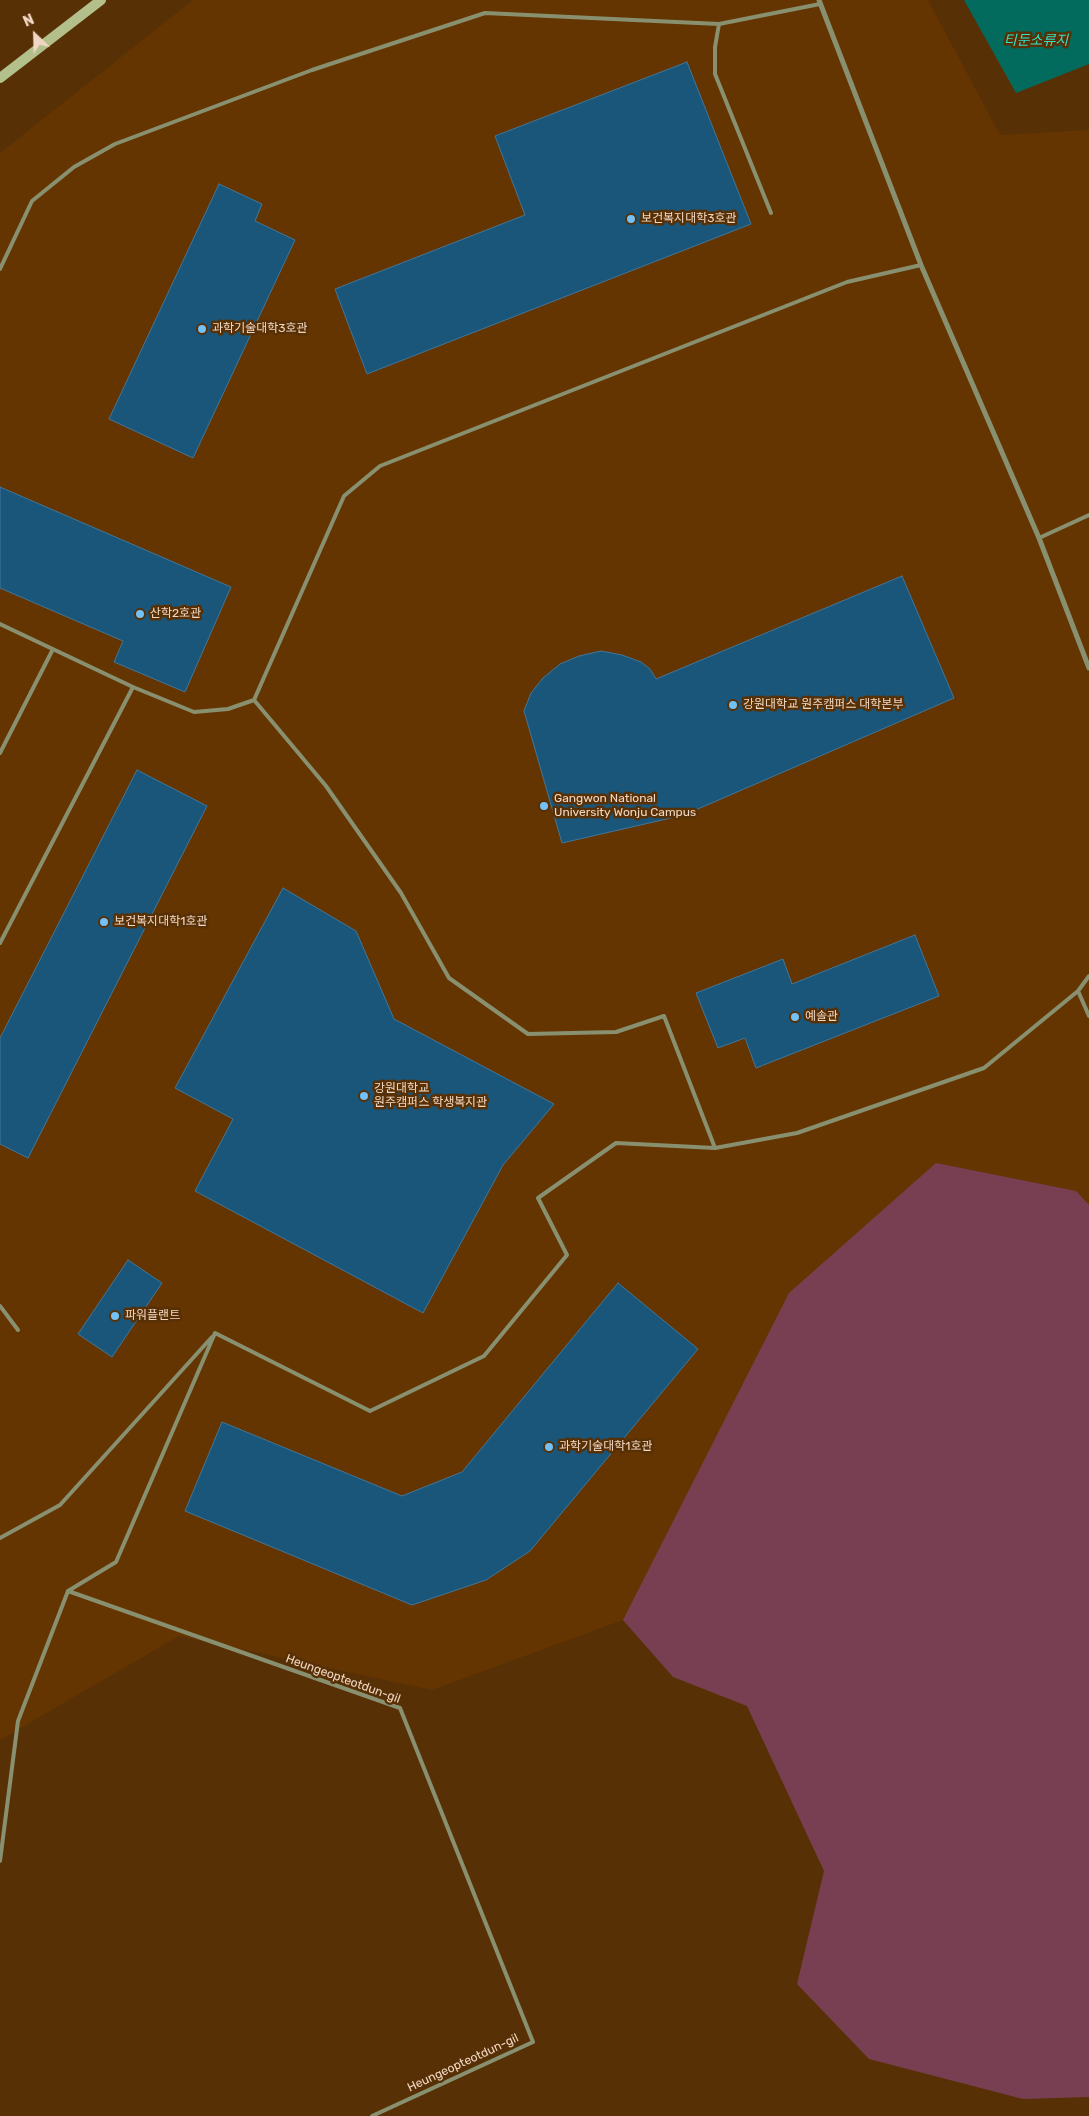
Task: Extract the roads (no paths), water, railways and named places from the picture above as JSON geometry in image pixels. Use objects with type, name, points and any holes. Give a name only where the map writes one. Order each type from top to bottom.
[{"type":"street","points":[[0,78],[101,0]]},
{"type":"street","points":[[820,2],[921,265],[1039,538],[1089,668]]},
{"type":"lane","points":[[0,269],[32,202],[74,166],[115,144],[312,70],[485,13],[719,24],[820,2]]},
{"type":"lane","points":[[719,24],[715,47],[715,74],[771,213]]},
{"type":"lane","points":[[0,624],[194,712],[228,709],[254,700],[344,496],[380,466],[847,282],[921,265]]},
{"type":"lane","points":[[1039,538],[1089,515]]},
{"type":"lane","points":[[0,753],[53,649]]},
{"type":"lane","points":[[0,943],[134,686]]},
{"type":"lane","points":[[254,700],[326,786],[401,893],[449,978],[528,1034],[616,1032],[664,1016],[715,1148]]},
{"type":"lane","points":[[215,1333],[370,1411],[484,1356],[568,1255],[538,1198],[616,1143],[715,1148],[797,1132],[984,1068],[1078,991],[1089,976]]},
{"type":"lane","points":[[1078,991],[1089,1016]]},
{"type":"lane","points":[[0,1306],[18,1330]]},
{"type":"lane","points":[[0,1538],[60,1505],[215,1333]]},
{"type":"lane","points":[[0,1861],[18,1721],[68,1591],[116,1562],[215,1333]]},
{"type":"lane","name":"Heungeopteotdun-gil","points":[[68,1591],[400,1708],[533,2042],[372,2116]]},
{"type":"water","name":"티둔소류지","points":[[964,0],[1089,0],[1089,64],[1016,93]]},
{"type":"place","name":"보건복지대학3호관","points":[[631,219]]},
{"type":"place","name":"과학기술대학3호관","points":[[202,329]]},
{"type":"place","name":"산학2호관","points":[[140,614]]},
{"type":"place","name":"강원대학교 원주캠퍼스 대학본부","points":[[733,705]]},
{"type":"place","name":"Gangwon National University Wonju Campus","points":[[544,806]]},
{"type":"place","name":"보건복지대학1호관","points":[[104,922]]},
{"type":"place","name":"예솔관","points":[[795,1017]]},
{"type":"place","name":"강원대학교 원주캠퍼스 학생복지관","points":[[364,1096]]},
{"type":"place","name":"파워플랜트","points":[[115,1316]]},
{"type":"place","name":"과학기술대학1호관","points":[[549,1447]]}]
